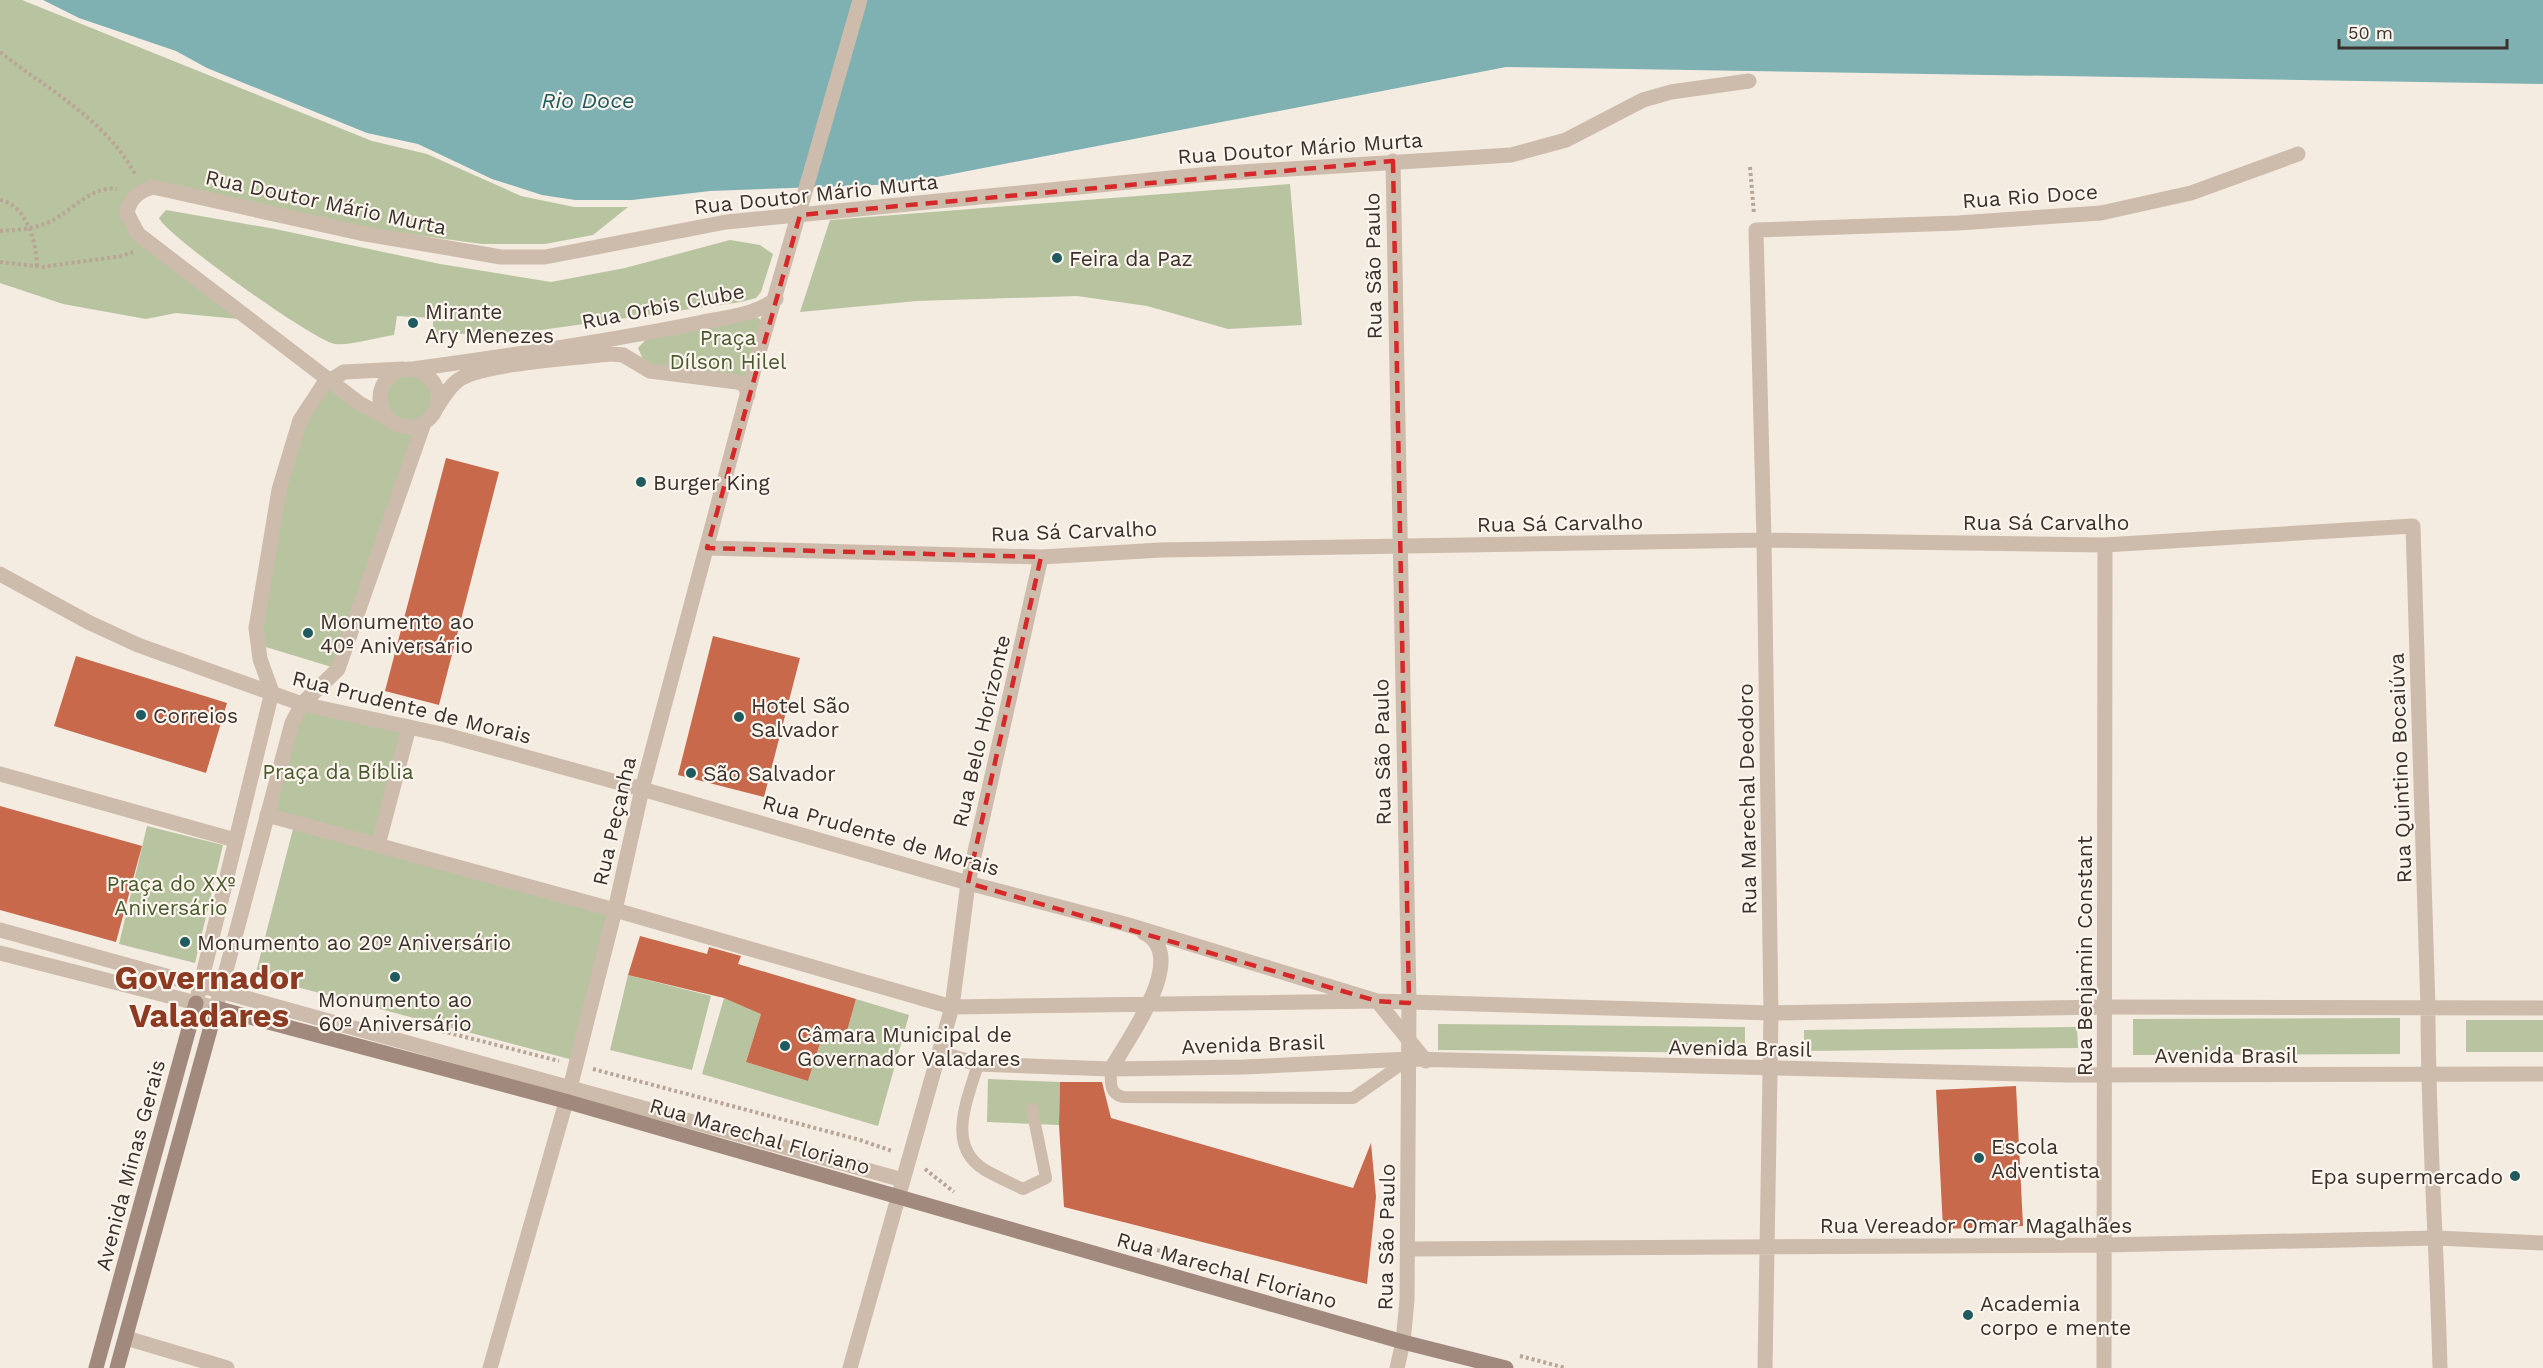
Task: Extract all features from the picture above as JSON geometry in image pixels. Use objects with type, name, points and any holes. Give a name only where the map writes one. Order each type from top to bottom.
[{"type":"main road","name":"Avenida Minas Gerais","points":[[96,1368],[195,1003]]},
{"type":"main road","name":"Avenida Minas Gerais","points":[[117,1368],[216,1008]]},
{"type":"main road","name":"Rua Marechal Floriano","points":[[216,1008],[567,1094],[898,1197],[1403,1342],[1506,1368]]},
{"type":"street","name":"Rua Peçanha","points":[[490,1368],[575,1065],[615,910],[642,789],[753,373],[860,0]]},
{"type":"street","name":"Rua Doutor Mário Murta","points":[[142,191],[153,187],[360,233],[501,258],[545,257],[726,222],[1211,174],[1511,155],[1566,140],[1643,100],[1671,92],[1749,81]]},
{"type":"street","name":"Rua Rio Doce","points":[[1756,230],[1958,223],[2101,213],[2191,193],[2298,154]]},
{"type":"street","name":"Rua São Paulo","points":[[1393,161],[1409,1003],[1409,1249],[1403,1342],[1397,1368]]},
{"type":"street","points":[[142,191],[129,203],[127,213],[138,234],[359,403],[404,427],[424,423]]},
{"type":"street","name":"Rua Marechal Deodoro","points":[[1756,230],[1764,540],[1771,1012],[1765,1248],[1765,1368]]},
{"type":"street","name":"Rua Orbis Clube","points":[[330,380],[344,372],[408,369],[647,333],[749,313],[766,307],[778,291]]},
{"type":"street","points":[[749,313],[762,316],[767,326]]},
{"type":"street","points":[[647,333],[637,346],[636,353],[644,366],[654,372]]},
{"type":"street","name":"Rua Orbis Clube","points":[[437,407],[459,379],[471,374],[518,365],[610,354],[622,355],[654,372],[737,382]]},
{"type":"street","points":[[272,692],[260,659],[256,628],[279,490],[300,420],[316,387],[303,359]]},
{"type":"street","points":[[302,704],[338,669],[424,423],[437,407],[438,397],[431,378],[423,370],[408,369],[393,373],[381,389],[379,399],[387,418]]},
{"type":"street","points":[[737,382],[753,373]]},
{"type":"street","points":[[313,397],[330,380]]},
{"type":"street","points":[[737,382],[745,386],[748,395]]},
{"type":"street","name":"Rua Sá Carvalho","points":[[707,548],[1041,557],[1161,550],[1764,540],[2105,545],[2413,526]]},
{"type":"street","name":"Rua Quintino Bocaiúva","points":[[2413,526],[2428,1008],[2428,1076]]},
{"type":"street","name":"Rua Benjamin Constant","points":[[2104,1368],[2105,545]]},
{"type":"street","name":"Rua Belo Horizonte","points":[[850,1368],[952,1007],[968,883],[1041,557]]},
{"type":"street","name":"Rua Prudente de Morais","points":[[0,573],[88,622],[138,645],[302,704],[409,727],[642,789],[968,883],[1125,924],[1377,1001]]},
{"type":"street","name":"Avenida Minas Gerais","points":[[195,1003],[272,692]]},
{"type":"street","name":"Avenida Minas Gerais","points":[[216,1008],[292,723],[302,704]]},
{"type":"street","points":[[378,845],[409,727]]},
{"type":"street","points":[[0,774],[235,840]]},
{"type":"street","points":[[267,815],[615,910],[952,1007],[1377,1001],[1771,1012],[2105,1007],[2543,1008]]},
{"type":"street","points":[[1111,1069],[1147,1006],[1162,969],[1161,950],[1152,937],[1125,924]]},
{"type":"street","name":"Rua Marechal Floriano","points":[[0,930],[220,991],[567,1094],[903,1180]]},
{"type":"street","name":"Rua Marechal Floriano","points":[[0,953],[216,1008]]},
{"type":"street","points":[[1377,1001],[1426,1061]]},
{"type":"street","name":"Avenida Brasil","points":[[939,1053],[978,1064],[1111,1069],[1244,1067],[1409,1059],[1771,1070],[2104,1076],[2543,1074]]},
{"type":"street","points":[[2428,1076],[2437,1238],[2440,1368]]},
{"type":"street","name":"Rua Vereador Omar Magalhães","points":[[1409,1249],[2103,1245],[2437,1238],[2543,1243]]},
{"type":"street","points":[[126,1338],[227,1368]]},
{"type":"lane","points":[[1111,1069],[1110,1086],[1117,1095],[1123,1097],[1353,1098],[1409,1059]]},
{"type":"lane","points":[[978,1064],[961,1132],[965,1151],[983,1169],[1023,1189],[1046,1178],[1032,1109]]},
{"type":"path","points":[[0,52],[72,103],[105,133],[131,166],[142,191],[109,188],[101,190],[51,222],[30,229],[0,231]]},
{"type":"path","points":[[1750,167],[1756,230]]},
{"type":"path","points":[[0,200],[6,202],[17,212],[30,229],[37,250],[37,267]]},
{"type":"path","points":[[0,262],[37,267],[122,256],[143,248],[149,243]]},
{"type":"path","points":[[436,1029],[860,1140],[909,1158]]},
{"type":"highlighted area","points":[[1393,161],[1409,1003],[1377,1001],[968,883],[1041,557],[707,548],[800,215]]},
{"type":"green space","points":[[0,0],[22,0],[372,141],[427,154],[521,196],[574,207],[628,207],[593,235],[545,244],[482,244],[371,229],[140,189],[127,224],[248,320],[176,313],[146,319],[63,304],[0,283]]},
{"type":"green space","name":"Feira da Paz","points":[[1290,184],[1302,325],[1228,329],[1147,306],[1077,296],[917,301],[800,312],[830,220]]},
{"type":"green space","points":[[166,210],[275,229],[440,264],[551,282],[625,268],[730,240],[760,245],[773,254],[761,292],[756,298],[741,302],[534,331],[433,335],[433,318],[397,316],[394,335],[356,343],[335,344],[272,308],[187,245],[159,218]]},
{"type":"green space","name":"Praça Dílson Hilel","points":[[757,317],[761,320],[750,373],[742,379],[645,364],[638,348],[649,336]]},
{"type":"green space","points":[[404,374],[414,374],[427,381],[434,394],[434,404],[427,417],[414,424],[404,424],[395,420],[388,413],[384,404],[384,394],[388,385],[395,378]]},
{"type":"green space","points":[[323,385],[395,424],[404,427],[423,426],[338,669],[256,644],[300,420]]},
{"type":"green space","name":"Praça da Bíblia","points":[[304,710],[403,729],[374,841],[273,812],[296,723]]},
{"type":"green space","points":[[294,825],[614,910],[573,1060],[255,976]]},
{"type":"green space","name":"Praça do XXº Aniversário","points":[[147,826],[223,845],[195,963],[119,944]]},
{"type":"green space","points":[[628,975],[711,996],[692,1070],[610,1050]]},
{"type":"green space","points":[[724,998],[762,1011],[746,1062],[808,1081],[824,1031],[845,1038],[856,999],[909,1015],[878,1126],[702,1074]]},
{"type":"green space","points":[[2400,1018],[2400,1054],[2133,1055],[2133,1019]]},
{"type":"green space","points":[[2466,1020],[2543,1020],[2543,1052],[2466,1052]]},
{"type":"green space","points":[[1438,1024],[1745,1027],[1745,1053],[1438,1050]]},
{"type":"green space","points":[[2077,1027],[2078,1048],[1804,1051],[1804,1030]]},
{"type":"green space","points":[[988,1079],[1060,1082],[1059,1125],[987,1122]]},
{"type":"water","name":"Rio Doce","points":[[43,0],[2543,0],[2543,84],[1506,67],[901,184],[710,191],[632,200],[575,200],[542,195],[492,179],[418,144],[367,133],[207,68],[176,51],[79,18]]},
{"type":"building","points":[[446,458],[499,472],[439,705],[385,691]]},
{"type":"building","name":"Hotel São Salvador","points":[[713,636],[800,658],[764,797],[678,775]]},
{"type":"building","name":"Correios","points":[[76,656],[227,703],[206,773],[54,726]]},
{"type":"building","points":[[0,806],[142,846],[116,942],[0,910]]},
{"type":"building","points":[[640,936],[707,954],[709,947],[741,956],[738,964],[856,999],[845,1038],[824,1031],[808,1081],[746,1062],[761,1014],[724,998],[628,975]]},
{"type":"building","points":[[1060,1082],[1102,1082],[1111,1118],[1353,1188],[1371,1143],[1376,1197],[1367,1284],[1064,1207],[1059,1125]]},
{"type":"building","name":"Escola Adventista","points":[[2016,1086],[2023,1226],[1943,1229],[1936,1090]]},
{"type":"place","name":"Feira da Paz","points":[[1057,258]]},
{"type":"place","name":"Mirante Ary Menezes","points":[[413,323]]},
{"type":"place","name":"Burger King","points":[[641,482]]},
{"type":"place","name":"Monumento ao 40º Aniversário","points":[[308,633]]},
{"type":"place","name":"Correios","points":[[141,715]]},
{"type":"place","name":"Hotel São Salvador","points":[[739,717]]},
{"type":"place","name":"São Salvador","points":[[691,773]]},
{"type":"place","name":"Monumento ao 20º Aniversário","points":[[185,942]]},
{"type":"place","name":"Monumento ao 60º Aniversário","points":[[395,977]]},
{"type":"place","name":"Câmara Municipal de Governador Valadares","points":[[785,1046]]},
{"type":"place","name":"Escola Adventista","points":[[1979,1158]]},
{"type":"place","name":"Epa supermercado","points":[[2515,1176]]},
{"type":"place","name":"Academia corpo e mente","points":[[1968,1315]]},
{"type":"district","name":"Governador Valadares","points":[[209,996]]}]
